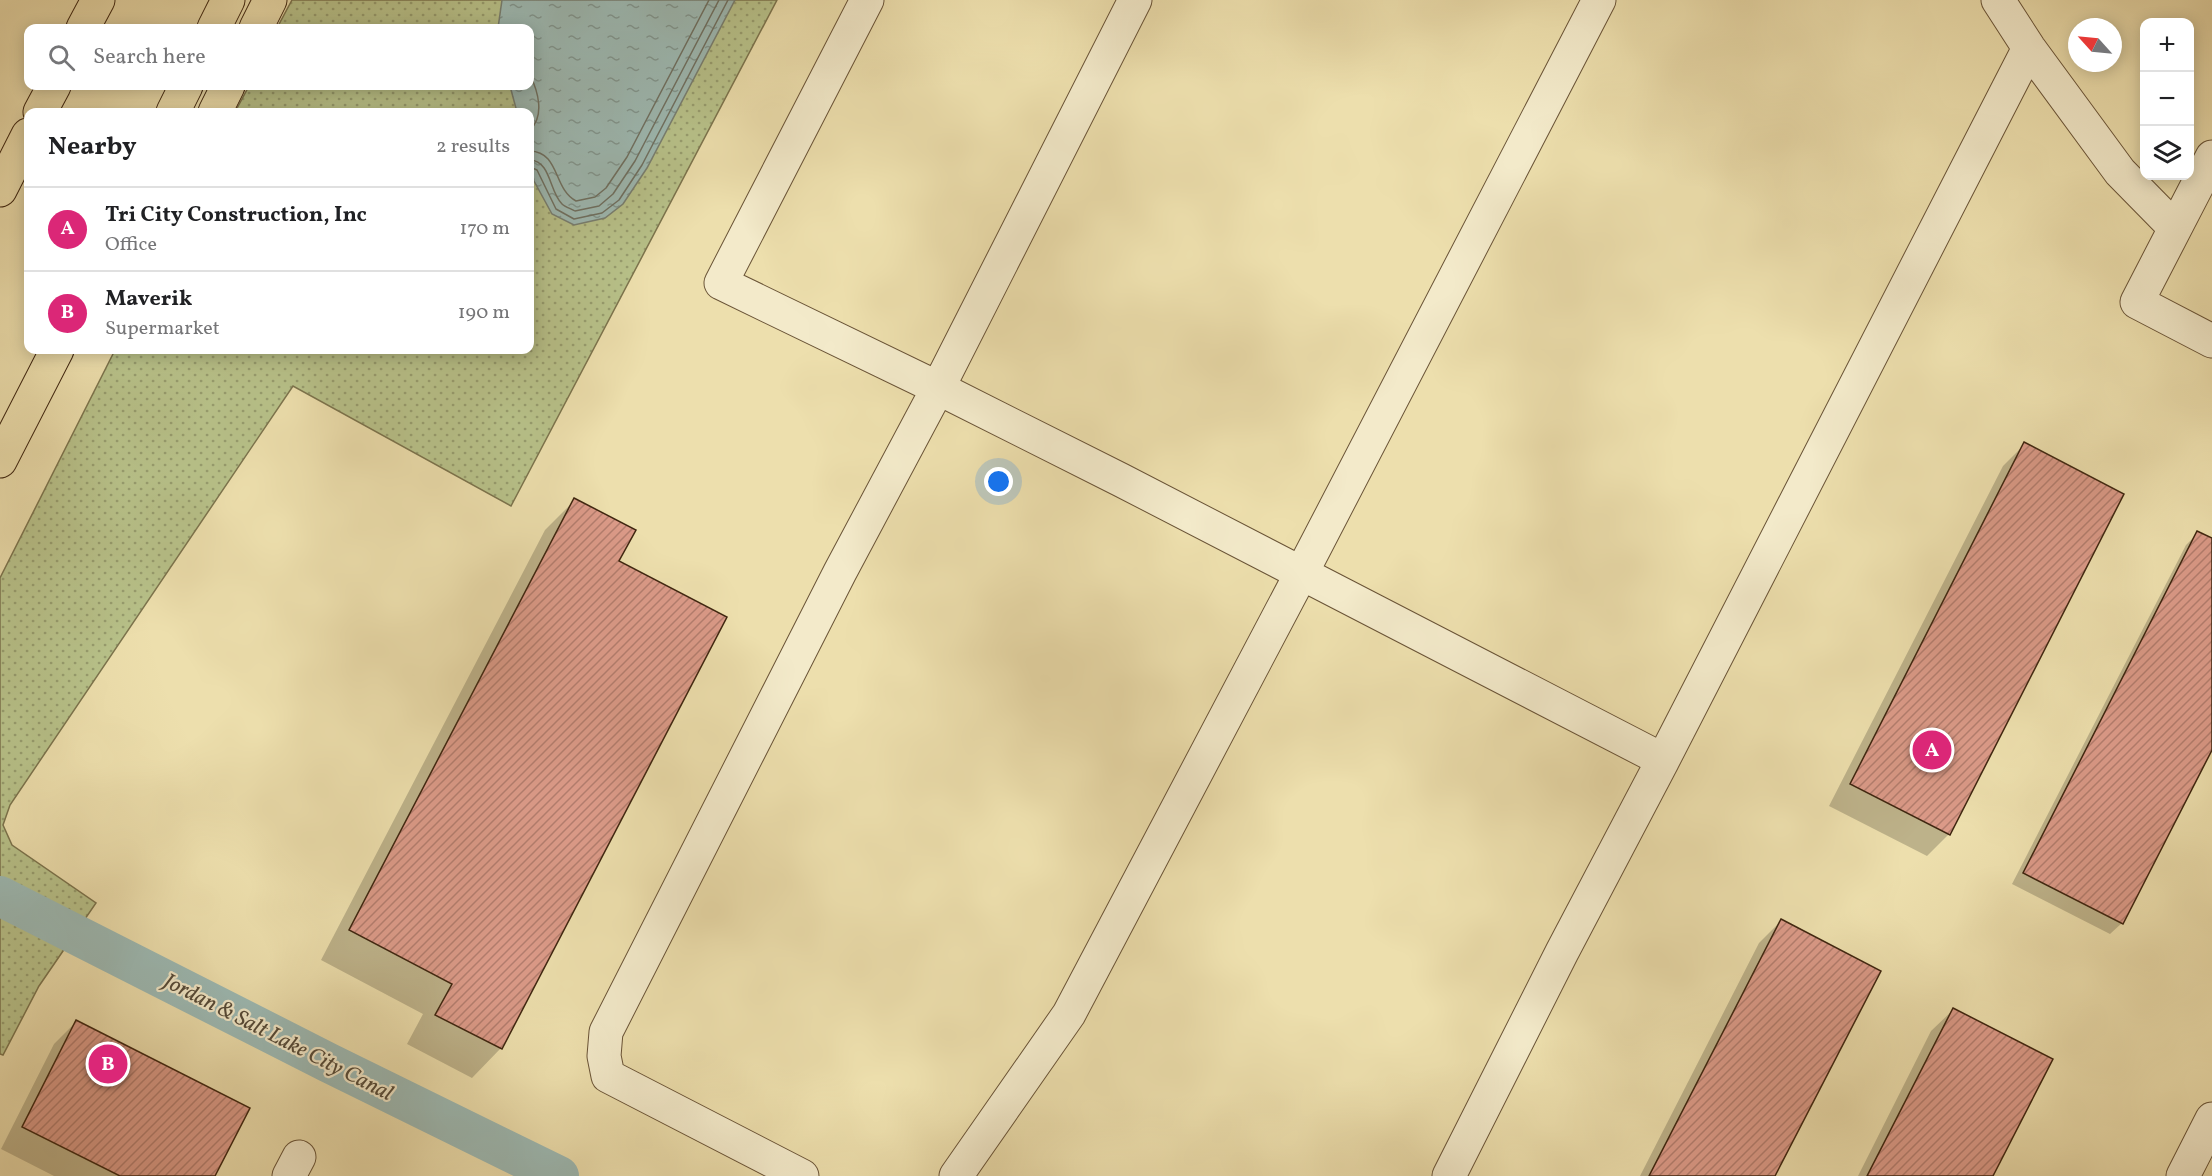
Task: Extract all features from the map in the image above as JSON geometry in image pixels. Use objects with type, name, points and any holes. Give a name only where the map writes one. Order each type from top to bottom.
[{"type":"highway","points":[[85,24],[98,0]]},
{"type":"highway","points":[[216,24],[228,0]]},
{"type":"highway","points":[[258,24],[270,0]]},
{"type":"highway","points":[[42,108],[52,90]]},
{"type":"highway","points":[[175,108],[184,90]]},
{"type":"highway","points":[[217,108],[226,90]]},
{"type":"highway","points":[[0,190],[24,143]]},
{"type":"highway","points":[[0,461],[55,354]]},
{"type":"highway","points":[[39,386],[76,354]]},
{"type":"street","points":[[867,0],[721,283],[1121,480],[1663,760]]},
{"type":"street","points":[[802,1176],[608,1076],[604,1056],[606,1032],[1135,0]]},
{"type":"street","points":[[956,1176],[1069,1014],[1599,0]]},
{"type":"street","points":[[1998,0],[2029,48],[2120,172],[2175,228]]},
{"type":"street","points":[[1449,1176],[1562,952],[2029,48]]},
{"type":"street","points":[[2212,157],[2137,302],[2212,341]]},
{"type":"street","points":[[2183,1176],[2212,1119]]},
{"type":"green space","points":[[292,0],[777,0],[511,506],[293,386],[10,805],[3,825],[12,845],[96,903],[39,986],[3,1055],[0,1054],[0,578],[113,354],[534,354],[534,108],[237,108],[247,90],[534,90],[534,24],[279,24]]},
{"type":"water","points":[[502,0],[735,0],[647,168],[623,204],[605,218],[574,225],[552,214],[534,181],[534,108],[516,108],[511,90],[534,90],[534,24],[499,24]]},
{"type":"building","points":[[2024,442],[2124,494],[1950,835],[1850,784]]},
{"type":"building","points":[[574,498],[636,530],[619,561],[727,617],[502,1049],[435,1015],[452,984],[349,930]]},
{"type":"building","points":[[2197,531],[2212,538],[2212,750],[2123,924],[2023,873]]},
{"type":"building","points":[[1781,919],[1881,971],[1775,1176],[1649,1176]]},
{"type":"building","points":[[1953,1008],[2053,1059],[1993,1176],[1867,1176]]},
{"type":"building","points":[[76,1020],[250,1108],[215,1176],[120,1176],[22,1127]]},
{"type":"waterway","name":"Jordan & Salt Lake City Canal","points":[[0,896],[329,1063],[559,1176]]},
{"type":"place","name":"Tri City Construction, Inc","points":[[1932,750]]},
{"type":"place","name":"Maverik","points":[[108,1064]]}]
